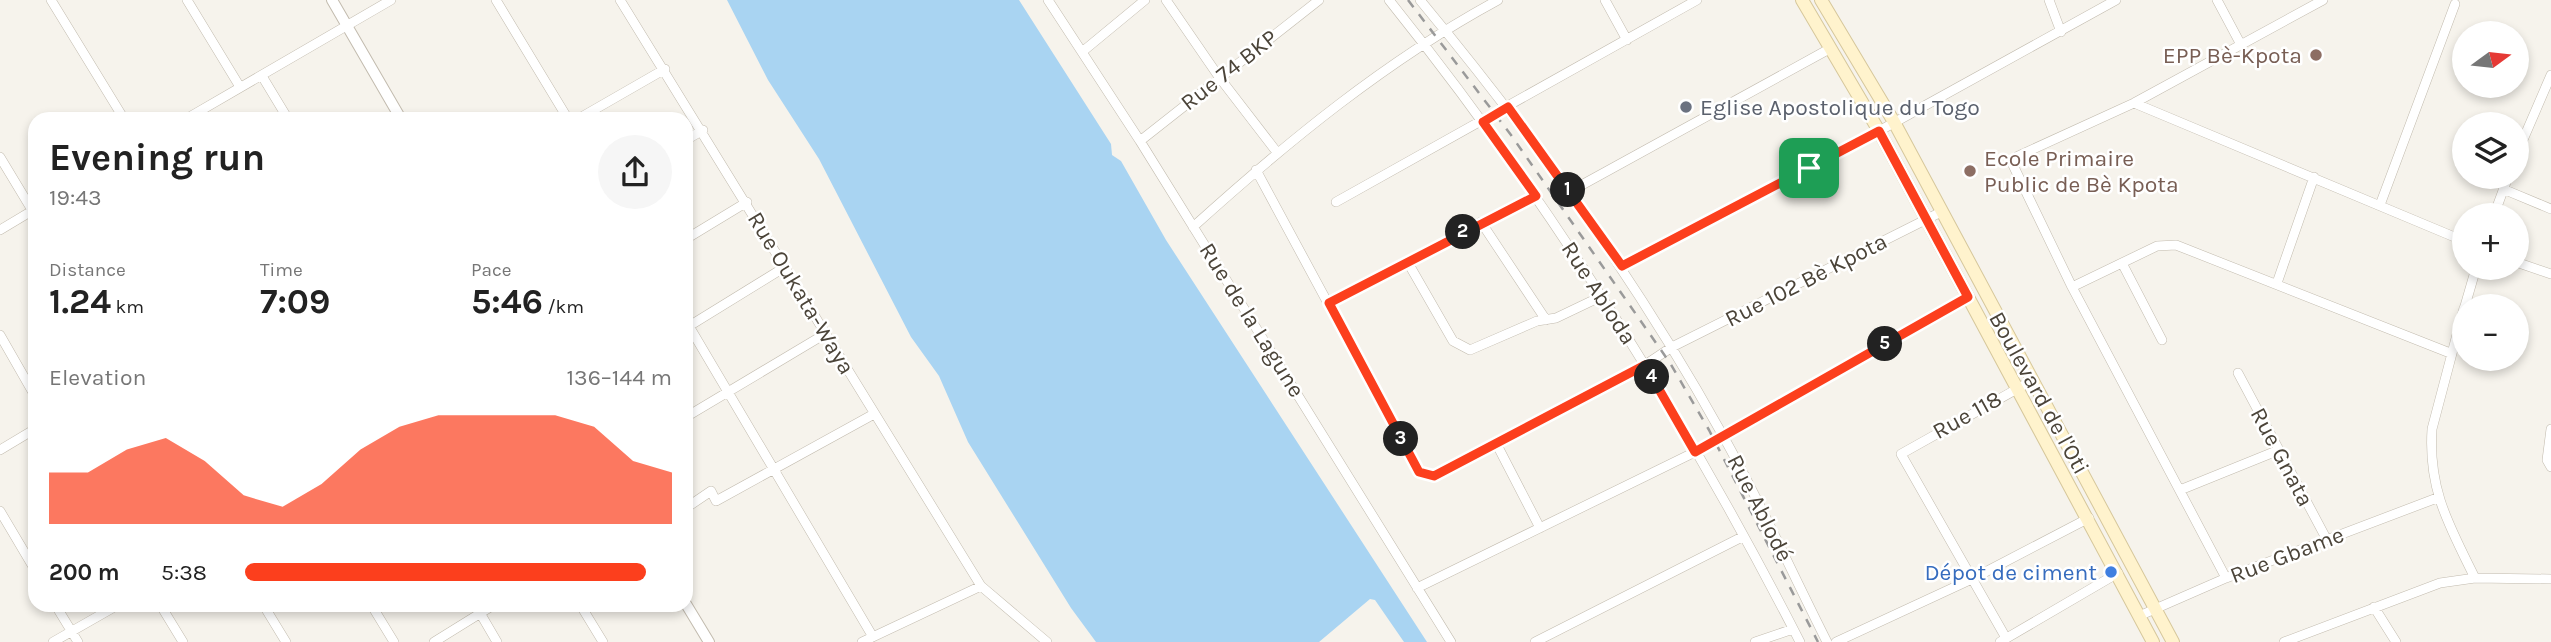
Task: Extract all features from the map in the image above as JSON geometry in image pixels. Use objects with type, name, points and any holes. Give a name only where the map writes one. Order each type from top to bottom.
[{"type":"main road","name":"Boulevard de l'Oti","points":[[1802,0],[1879,131],[2089,518],[2153,642]]},
{"type":"main road","name":"Boulevard de l'Oti","points":[[1821,0],[1894,122],[2173,642]]},
{"type":"street","points":[[51,0],[120,112]]},
{"type":"street","points":[[187,0],[240,87]]},
{"type":"street","points":[[332,0],[397,112]]},
{"type":"street","points":[[198,112],[391,0]]},
{"type":"street","points":[[496,0],[564,112]]},
{"type":"street","name":"Rue Oukata-Waya","points":[[620,0],[692,112]]},
{"type":"street","name":"Rue de la Lagune","points":[[1048,0],[1140,141],[1451,642]]},
{"type":"street","points":[[1082,52],[1145,0]]},
{"type":"street","points":[[1166,0],[1219,77],[1276,151]]},
{"type":"street","name":"Rue 74 BKP","points":[[1140,141],[1319,0]]},
{"type":"street","name":"Rue Abloda","points":[[1389,0],[1536,196],[1645,365],[1800,642]]},
{"type":"street","name":"Rue Ablodé","points":[[1420,0],[1508,107],[1622,266],[1723,436],[1827,642]]},
{"type":"street","points":[[1193,227],[1276,151],[1423,42],[1498,0]]},
{"type":"street","points":[[1605,0],[1627,40]]},
{"type":"street","points":[[1336,202],[1698,0]]},
{"type":"street","points":[[2049,0],[2061,32]]},
{"type":"street","points":[[1622,266],[1879,131],[2116,0]]},
{"type":"street","points":[[2217,0],[2240,43]]},
{"type":"street","points":[[2226,578],[2072,287],[2013,165],[2015,159],[2134,103],[2323,0]]},
{"type":"street","points":[[2380,205],[2455,4]]},
{"type":"street","points":[[1569,192],[1831,48]]},
{"type":"street","points":[[590,112],[665,69]]},
{"type":"street","points":[[2529,126],[2551,75]]},
{"type":"street","points":[[262,76],[284,112]]},
{"type":"street","points":[[2134,103],[2452,236]]},
{"type":"street","name":"Rue Oukata-Waya","points":[[693,114],[981,586],[1048,642]]},
{"type":"street","points":[[693,136],[703,130]]},
{"type":"street","points":[[0,157],[28,202]]},
{"type":"street","name":"Rue 102 Bè Kpota","points":[[1256,170],[1419,472],[1434,476],[1645,365],[1672,347],[1941,212]]},
{"type":"street","points":[[2277,284],[2314,177]]},
{"type":"street","points":[[2498,203],[2503,189],[2551,209]]},
{"type":"street","points":[[1329,303],[1481,222],[1536,196]]},
{"type":"street","points":[[693,235],[747,202]]},
{"type":"street","points":[[0,230],[28,215]]},
{"type":"street","points":[[1481,222],[1546,320]]},
{"type":"street","points":[[2072,287],[2157,246],[2176,245],[2450,354]]},
{"type":"street","points":[[1407,261],[1453,341],[1460,347],[1478,349],[1600,297]]},
{"type":"street","points":[[2122,263],[2162,340]]},
{"type":"street","points":[[2529,266],[2551,274]]},
{"type":"street","points":[[693,321],[785,267]]},
{"type":"street","points":[[1417,588],[1695,452],[1968,297]]},
{"type":"street","points":[[693,413],[825,334]]},
{"type":"street","points":[[0,335],[28,384]]},
{"type":"street","points":[[693,335],[873,637]]},
{"type":"street","points":[[2452,347],[2432,429],[2431,449],[2437,498],[2475,578]]},
{"type":"street","name":"Rue Gnata","points":[[2238,373],[2327,540]]},
{"type":"street","name":"Rue 118","points":[[1972,579],[1901,454],[2033,380]]},
{"type":"street","points":[[693,503],[711,491],[716,501],[874,414]]},
{"type":"street","points":[[2551,429],[2547,460],[2551,467]]},
{"type":"street","points":[[0,450],[28,433]]},
{"type":"street","points":[[1496,443],[1540,528]]},
{"type":"street","points":[[2180,490],[2279,450]]},
{"type":"street","name":"Rue Gbame","points":[[2140,616],[2226,578],[2437,498]]},
{"type":"street","points":[[0,511],[28,558]]},
{"type":"street","points":[[1836,642],[1972,579],[2089,518]]},
{"type":"street","points":[[1535,642],[1742,537]]},
{"type":"street","points":[[1972,579],[2003,640],[2118,573]]},
{"type":"street","points":[[2284,642],[2440,583],[2475,578],[2551,579]]},
{"type":"street","points":[[862,642],[981,586]]},
{"type":"street","points":[[2374,607],[2396,642]]},
{"type":"street","points":[[60,612],[78,642]]},
{"type":"street","points":[[53,642],[105,612]]},
{"type":"street","points":[[165,612],[183,642]]},
{"type":"street","points":[[268,612],[286,642]]},
{"type":"street","points":[[376,612],[394,642]]},
{"type":"street","points":[[434,642],[474,612]]},
{"type":"street","points":[[480,612],[497,642]]},
{"type":"street","points":[[585,612],[603,642]]},
{"type":"street","points":[[691,612],[709,642]]},
{"type":"street","points":[[1755,642],[1793,629]]},
{"type":"water","points":[[727,0],[1019,0],[1111,144],[1112,155],[1121,161],[1166,240],[1427,642],[1404,642],[1375,600],[1370,599],[1319,642],[1096,642],[1071,608],[968,442],[939,376],[911,337],[819,159],[768,80]]},
{"type":"railway","points":[[1408,0],[1511,135],[1670,363],[1709,430],[1818,642]]},
{"type":"place","name":"EPP Bè-Kpota","points":[[2316,55]]},
{"type":"place","name":"Eglise Apostolique du Togo","points":[[1686,107]]},
{"type":"place","name":"Ecole Primaire Public de Bè Kpota","points":[[1970,171]]},
{"type":"place","name":"Dépot de ciment","points":[[2111,572]]},
{"type":"route","points":[[1508,107],[1622,266],[1809,168],[1879,131],[1968,297],[1695,452],[1645,365],[1434,476],[1426,475],[1419,472],[1329,303],[1481,222],[1536,196],[1483,122],[1508,107]]}]
